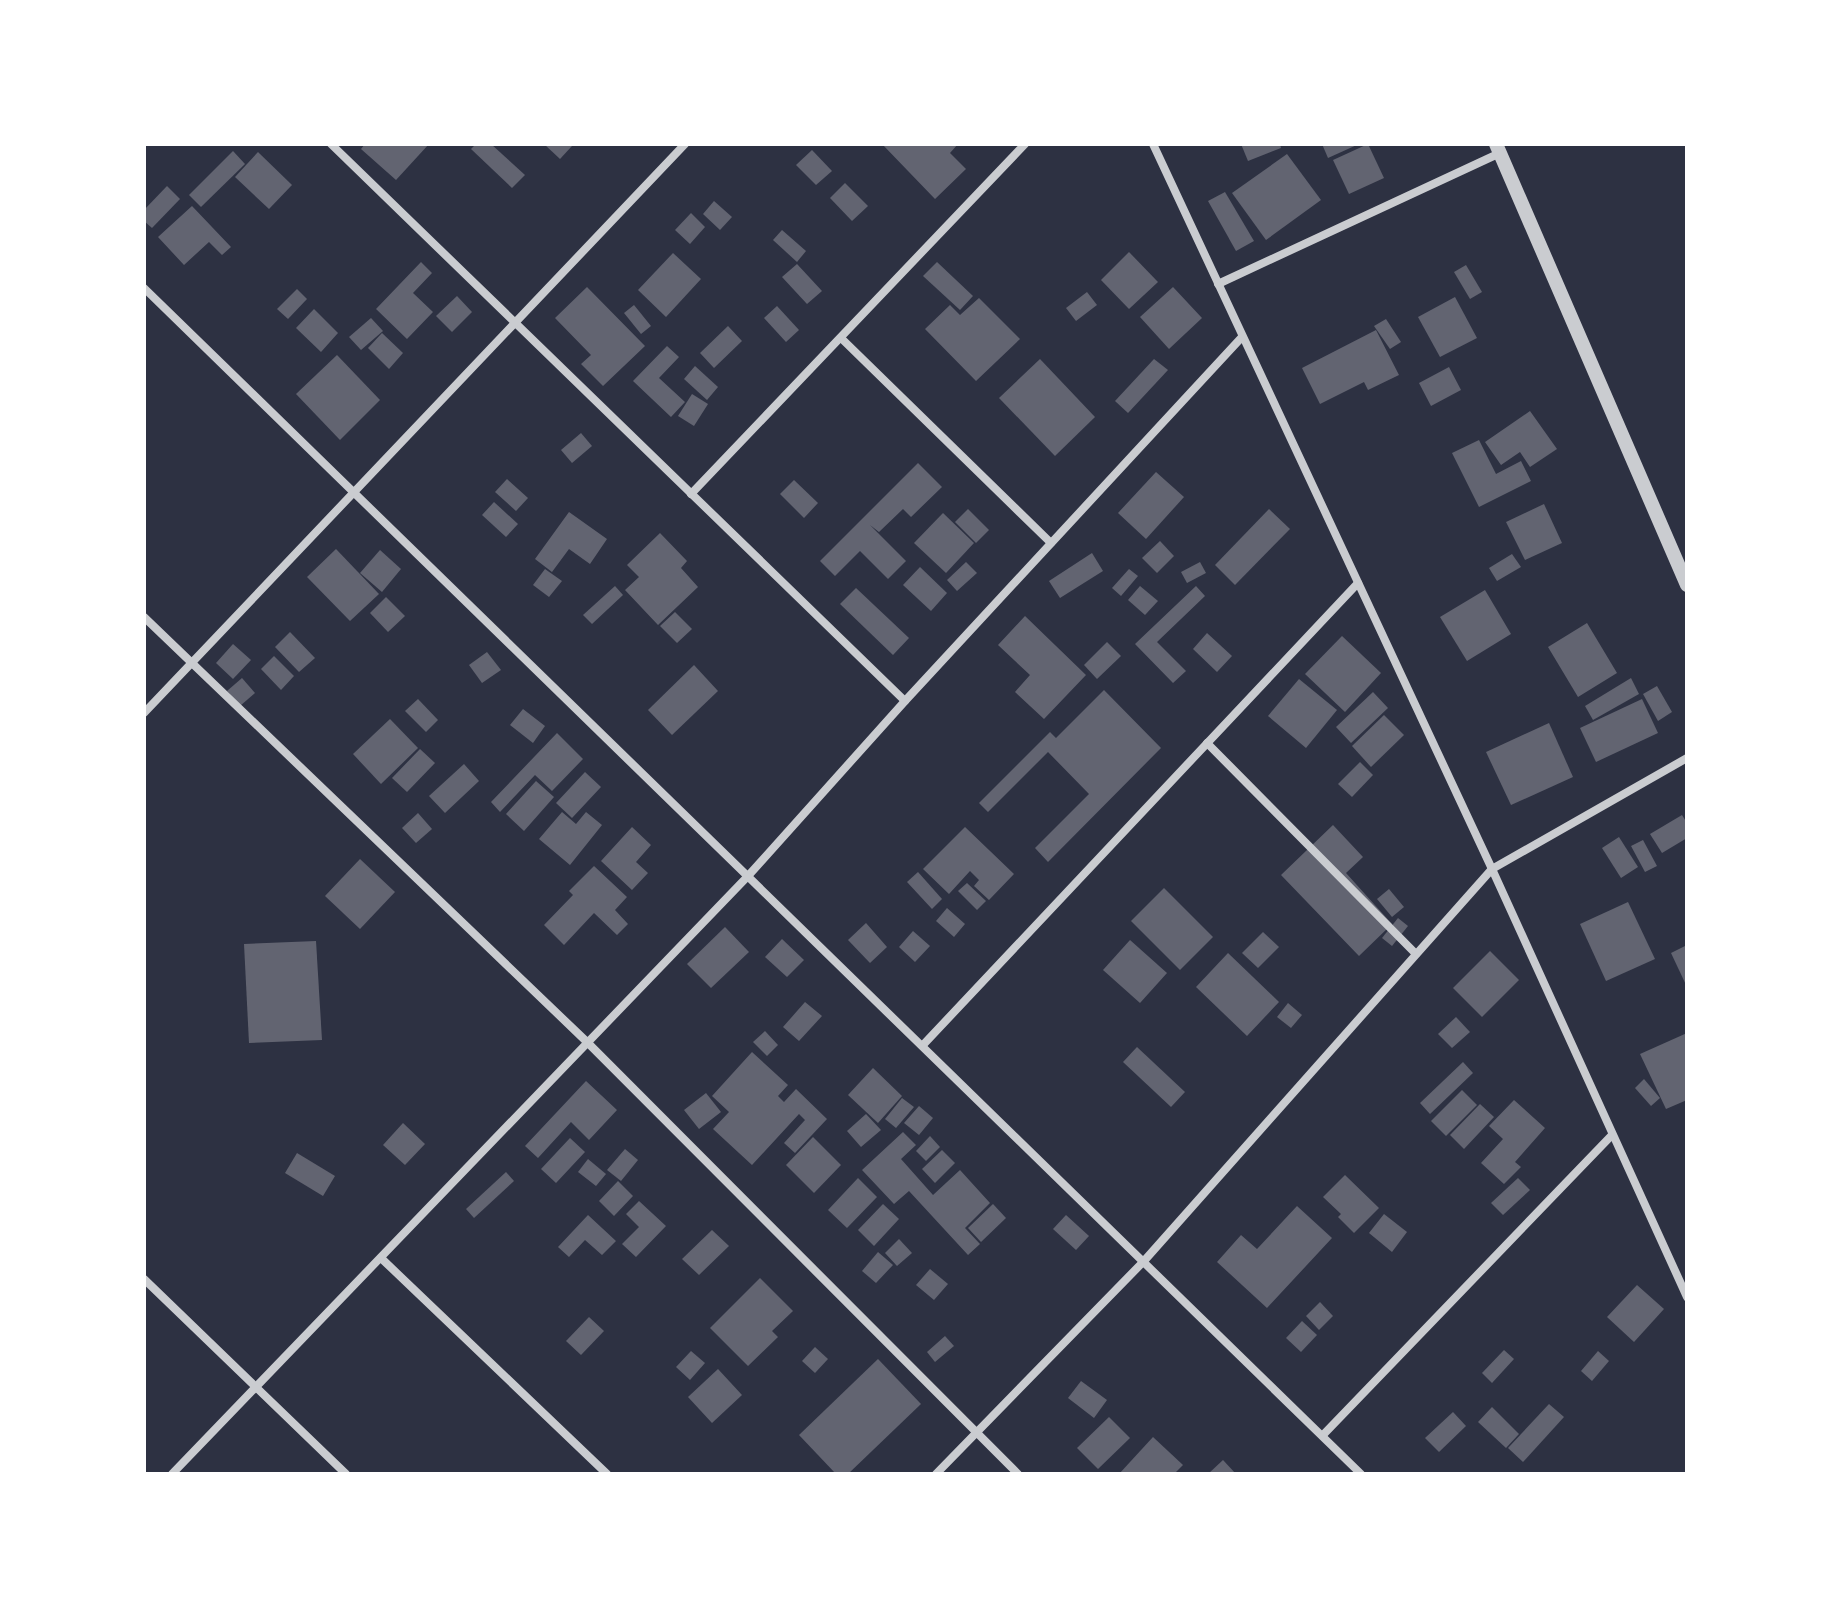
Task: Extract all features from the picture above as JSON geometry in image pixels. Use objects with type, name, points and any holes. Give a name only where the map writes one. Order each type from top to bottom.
[{"type":"street","points":[[144,713],[685,144]]},
{"type":"street","points":[[691,494],[1025,144]]},
{"type":"street","points":[[1153,144],[1492,869],[1687,1297]]},
{"type":"street","points":[[335,145],[516,325],[905,701]]},
{"type":"street","points":[[1218,284],[1498,148],[1687,585]]},
{"type":"street","points":[[144,288],[1361,1474]]},
{"type":"street","points":[[172,1474],[748,876],[905,701],[1242,337]]},
{"type":"street","points":[[841,338],[1051,543]]},
{"type":"street","points":[[923,1045],[1358,583]]},
{"type":"street","points":[[144,617],[587,1042],[1018,1474]]},
{"type":"street","points":[[1207,743],[1416,954]]},
{"type":"street","points":[[936,1474],[1144,1261],[1492,869],[1687,758]]},
{"type":"street","points":[[1323,1435],[1612,1135]]},
{"type":"street","points":[[382,1259],[607,1474]]},
{"type":"street","points":[[144,1279],[346,1474]]},
{"type":"building","points":[[365,144],[429,144],[396,180],[361,149]]},
{"type":"building","points":[[476,144],[491,144],[525,175],[512,188],[471,149]]},
{"type":"building","points":[[544,144],[570,144],[572,146],[560,159]]},
{"type":"building","points":[[882,144],[958,144],[950,153],[966,169],[935,199]]},
{"type":"building","points":[[1241,144],[1280,144],[1281,148],[1248,161]]},
{"type":"building","points":[[1322,144],[1359,144],[1328,158]]},
{"type":"building","points":[[1368,144],[1384,178],[1349,194],[1333,160]]},
{"type":"building","points":[[812,150],[832,171],[816,185],[796,165]]},
{"type":"building","points":[[233,151],[245,164],[201,207],[189,195]]},
{"type":"building","points":[[258,152],[292,185],[269,209],[235,177]]},
{"type":"building","points":[[1287,154],[1321,200],[1266,240],[1232,193]]},
{"type":"building","points":[[845,183],[868,206],[852,221],[830,198]]},
{"type":"building","points":[[167,186],[180,199],[152,228],[144,221],[144,210]]},
{"type":"building","points":[[1225,192],[1254,241],[1236,251],[1208,201]]},
{"type":"building","points":[[714,201],[732,217],[720,230],[703,214]]},
{"type":"building","points":[[192,206],[231,247],[222,255],[209,242],[184,265],[158,237]]},
{"type":"building","points":[[691,213],[705,227],[690,244],[675,230]]},
{"type":"building","points":[[782,230],[806,251],[797,262],[773,240]]},
{"type":"building","points":[[1129,252],[1158,282],[1129,309],[1101,280]]},
{"type":"building","points":[[673,253],[701,279],[666,317],[638,290]]},
{"type":"building","points":[[421,262],[432,273],[413,293],[433,312],[407,339],[376,309]]},
{"type":"building","points":[[937,262],[973,296],[960,310],[923,276]]},
{"type":"building","points":[[797,264],[822,291],[807,304],[782,277]]},
{"type":"building","points":[[1466,265],[1482,292],[1470,299],[1454,272]]},
{"type":"building","points":[[587,287],[645,346],[603,386],[581,364],[591,355],[555,318]]},
{"type":"building","points":[[1173,287],[1202,318],[1169,349],[1140,317]]},
{"type":"building","points":[[297,289],[307,299],[288,319],[277,309]]},
{"type":"building","points":[[1087,292],[1097,305],[1076,321],[1066,308]]},
{"type":"building","points":[[457,296],[472,312],[452,332],[436,316]]},
{"type":"building","points":[[1455,297],[1477,338],[1440,357],[1418,317]]},
{"type":"building","points":[[979,298],[1020,339],[976,381],[925,329],[950,305],[960,315]]},
{"type":"building","points":[[634,305],[651,326],[641,334],[624,313]]},
{"type":"building","points":[[777,306],[799,330],[786,342],[764,318]]},
{"type":"building","points":[[314,309],[338,333],[321,352],[296,328]]},
{"type":"building","points":[[371,318],[383,331],[361,350],[349,337]]},
{"type":"building","points":[[1386,319],[1401,342],[1390,349],[1374,326]]},
{"type":"building","points":[[728,326],[742,341],[714,368],[700,353]]},
{"type":"building","points":[[1376,330],[1399,375],[1368,390],[1364,382],[1320,404],[1302,368]]},
{"type":"building","points":[[382,333],[403,353],[389,369],[368,348]]},
{"type":"building","points":[[667,346],[679,357],[659,378],[685,402],[671,417],[633,381]]},
{"type":"building","points":[[337,355],[380,400],[340,440],[296,394]]},
{"type":"building","points":[[1040,359],[1095,417],[1055,456],[999,398]]},
{"type":"building","points":[[1154,359],[1168,370],[1128,413],[1115,401]]},
{"type":"building","points":[[695,366],[718,387],[707,400],[684,379]]},
{"type":"building","points":[[1449,367],[1461,390],[1431,406],[1419,383]]},
{"type":"building","points":[[692,394],[708,404],[694,426],[678,416]]},
{"type":"building","points":[[1530,411],[1557,449],[1530,467],[1520,452],[1501,465],[1485,442]]},
{"type":"building","points":[[581,433],[592,446],[572,463],[561,450]]},
{"type":"building","points":[[1479,440],[1496,474],[1521,461],[1531,481],[1479,507],[1452,453]]},
{"type":"building","points":[[918,463],[942,487],[911,517],[903,509],[879,532],[870,525],[906,561],[888,579],[860,551],[835,576],[820,561]]},
{"type":"building","points":[[1156,472],[1184,497],[1146,539],[1118,513]]},
{"type":"building","points":[[507,479],[528,498],[516,511],[495,492]]},
{"type":"building","points":[[794,480],[818,503],[804,518],[780,494]]},
{"type":"building","points":[[494,502],[518,524],[506,537],[482,515]]},
{"type":"building","points":[[1544,504],[1562,543],[1525,560],[1506,522]]},
{"type":"building","points":[[968,509],[989,530],[976,543],[955,522]]},
{"type":"building","points":[[1269,509],[1290,529],[1235,585],[1215,565]]},
{"type":"building","points":[[569,512],[607,539],[590,564],[569,549],[552,572],[535,559]]},
{"type":"building","points":[[943,513],[974,543],[946,573],[914,543]]},
{"type":"building","points":[[660,533],[687,561],[681,568],[698,587],[658,625],[625,590],[639,577],[627,565]]},
{"type":"building","points":[[1160,541],[1174,556],[1157,573],[1142,558]]},
{"type":"building","points":[[336,549],[379,594],[350,621],[307,577]]},
{"type":"building","points":[[380,550],[401,569],[382,592],[360,573]]},
{"type":"building","points":[[1092,553],[1103,571],[1060,598],[1049,581]]},
{"type":"building","points":[[1512,554],[1521,567],[1497,581],[1489,568]]},
{"type":"building","points":[[966,562],[977,573],[957,591],[947,580]]},
{"type":"building","points":[[1200,562],[1206,573],[1187,583],[1181,572]]},
{"type":"building","points":[[920,567],[947,593],[931,611],[903,585]]},
{"type":"building","points":[[545,569],[562,581],[549,597],[533,585]]},
{"type":"building","points":[[1129,569],[1138,576],[1121,596],[1112,588]]},
{"type":"building","points":[[615,586],[623,595],[592,624],[583,615]]},
{"type":"building","points":[[1140,586],[1158,601],[1145,615],[1128,600]]},
{"type":"building","points":[[1196,586],[1205,596],[1157,642],[1186,671],[1173,683],[1135,644]]},
{"type":"building","points":[[856,588],[909,638],[893,655],[840,604]]},
{"type":"building","points":[[1485,590],[1511,634],[1467,661],[1440,617]]},
{"type":"building","points":[[386,597],[405,616],[388,632],[370,613]]},
{"type":"building","points":[[675,612],[692,629],[677,643],[660,626]]},
{"type":"building","points":[[1025,616],[1086,675],[1044,719],[1015,692],[1030,675],[998,645]]},
{"type":"building","points":[[1587,623],[1617,673],[1578,697],[1548,647]]},
{"type":"building","points":[[290,632],[315,658],[299,672],[275,647]]},
{"type":"building","points":[[1207,633],[1232,656],[1217,672],[1193,649]]},
{"type":"building","points":[[1342,636],[1381,673],[1345,712],[1305,674]]},
{"type":"building","points":[[1107,642],[1121,656],[1097,679],[1084,665]]},
{"type":"building","points":[[233,644],[251,660],[233,679],[216,663]]},
{"type":"building","points":[[487,652],[501,670],[482,683],[469,665]]},
{"type":"building","points":[[274,656],[294,676],[281,690],[261,669]]},
{"type":"building","points":[[694,665],[718,691],[672,735],[648,710]]},
{"type":"building","points":[[242,678],[255,693],[240,706],[227,691]]},
{"type":"building","points":[[1631,678],[1639,694],[1593,720],[1585,706]]},
{"type":"building","points":[[1299,679],[1337,710],[1306,748],[1268,716]]},
{"type":"building","points":[[1657,686],[1672,712],[1658,721],[1643,694]]},
{"type":"building","points":[[1104,690],[1161,748],[1048,862],[1035,848],[1089,794],[1048,752],[988,812],[979,803],[1050,732],[1056,738]]},
{"type":"building","points":[[1373,692],[1388,708],[1351,743],[1336,727]]},
{"type":"building","points":[[418,699],[438,720],[426,732],[405,711]]},
{"type":"building","points":[[1642,699],[1658,733],[1596,762],[1580,728]]},
{"type":"building","points":[[523,709],[545,726],[533,743],[510,725]]},
{"type":"building","points":[[1384,715],[1404,735],[1371,767],[1352,746]]},
{"type":"building","points":[[390,719],[418,748],[381,784],[353,754]]},
{"type":"building","points":[[1549,723],[1573,777],[1511,805],[1486,752]]},
{"type":"building","points":[[557,733],[583,759],[552,791],[535,775],[500,812],[491,802]]},
{"type":"building","points":[[420,749],[435,763],[407,792],[392,778]]},
{"type":"building","points":[[1360,762],[1373,775],[1352,797],[1338,784]]},
{"type":"building","points":[[464,764],[479,781],[445,813],[429,796]]},
{"type":"building","points":[[585,772],[601,787],[572,818],[556,803]]},
{"type":"building","points":[[536,781],[554,797],[524,831],[506,814]]},
{"type":"building","points":[[562,812],[576,824],[586,812],[602,825],[570,865],[539,839]]},
{"type":"building","points":[[418,813],[432,829],[416,843],[402,828]]},
{"type":"building","points":[[1682,815],[1687,823],[1687,838],[1662,853],[1650,834]]},
{"type":"building","points":[[1333,825],[1363,857],[1346,873],[1392,924],[1359,956],[1281,875]]},
{"type":"building","points":[[632,827],[651,845],[636,862],[648,873],[632,890],[601,861]]},
{"type":"building","points":[[965,827],[1014,874],[989,900],[974,886],[979,880],[970,871],[949,894],[923,869]]},
{"type":"building","points":[[1619,837],[1638,867],[1621,878],[1602,848]]},
{"type":"building","points":[[1643,840],[1657,866],[1645,872],[1631,846]]},
{"type":"building","points":[[360,859],[395,892],[360,929],[325,896]]},
{"type":"building","points":[[594,866],[627,897],[615,910],[628,924],[617,935],[594,913],[564,945],[544,925],[573,895],[569,891]]},
{"type":"building","points":[[918,872],[942,899],[932,909],[907,882]]},
{"type":"building","points":[[967,883],[986,901],[977,910],[958,891]]},
{"type":"building","points":[[1164,888],[1213,937],[1180,970],[1131,921]]},
{"type":"building","points":[[1389,889],[1404,907],[1392,917],[1377,899]]},
{"type":"building","points":[[1628,902],[1655,959],[1606,981],[1580,924]]},
{"type":"building","points":[[947,908],[965,924],[954,937],[936,921]]},
{"type":"building","points":[[1398,918],[1408,926],[1392,946],[1382,938]]},
{"type":"building","points":[[866,923],[887,947],[870,963],[848,940]]},
{"type":"building","points":[[725,927],[749,952],[711,988],[687,964]]},
{"type":"building","points":[[913,931],[930,946],[915,962],[899,947]]},
{"type":"building","points":[[1263,932],[1279,947],[1258,968],[1242,953]]},
{"type":"building","points":[[782,939],[804,960],[787,977],[765,957]]},
{"type":"building","points":[[1130,940],[1167,973],[1140,1003],[1103,970]]},
{"type":"building","points":[[316,941],[322,1040],[249,1043],[244,944]]},
{"type":"building","points":[[1687,945],[1687,987],[1671,953]]},
{"type":"building","points":[[1490,951],[1519,980],[1482,1017],[1453,988]]},
{"type":"building","points":[[1228,953],[1279,1002],[1247,1036],[1196,987]]},
{"type":"building","points":[[805,1002],[822,1016],[799,1041],[783,1027]]},
{"type":"building","points":[[1288,1003],[1302,1015],[1291,1028],[1277,1017]]},
{"type":"building","points":[[1456,1017],[1470,1032],[1452,1048],[1438,1034]]},
{"type":"building","points":[[765,1031],[778,1045],[767,1056],[753,1042]]},
{"type":"building","points":[[1687,1033],[1687,1100],[1666,1109],[1640,1054]]},
{"type":"building","points":[[1137,1047],[1185,1092],[1171,1107],[1123,1062]]},
{"type":"building","points":[[752,1052],[788,1085],[778,1096],[784,1102],[796,1089],[827,1119],[795,1153],[784,1143],[805,1120],[799,1114],[752,1165],[713,1129],[729,1112],[712,1096]]},
{"type":"building","points":[[1463,1062],[1473,1073],[1430,1114],[1420,1103]]},
{"type":"building","points":[[873,1068],[902,1096],[878,1123],[848,1095]]},
{"type":"building","points":[[1644,1079],[1660,1098],[1651,1106],[1635,1088]]},
{"type":"building","points":[[586,1081],[617,1110],[589,1140],[571,1122],[538,1158],[525,1146]]},
{"type":"building","points":[[1462,1090],[1477,1105],[1446,1136],[1431,1121]]},
{"type":"building","points":[[706,1093],[721,1112],[699,1129],[684,1110]]},
{"type":"building","points":[[902,1098],[914,1107],[896,1128],[885,1119]]},
{"type":"building","points":[[1514,1100],[1545,1128],[1515,1162],[1521,1167],[1504,1184],[1481,1163],[1503,1139],[1489,1126]]},
{"type":"building","points":[[1480,1104],[1494,1117],[1464,1149],[1450,1135]]},
{"type":"building","points":[[919,1106],[933,1118],[919,1135],[904,1123]]},
{"type":"building","points":[[866,1114],[881,1130],[861,1147],[847,1131]]},
{"type":"building","points":[[403,1123],[425,1144],[405,1165],[383,1145]]},
{"type":"building","points":[[903,1132],[916,1145],[901,1159],[933,1195],[960,1170],[990,1203],[965,1228],[980,1244],[968,1255],[909,1191],[894,1204],[862,1170]]},
{"type":"building","points":[[930,1136],[940,1147],[926,1161],[916,1151]]},
{"type":"building","points":[[813,1137],[841,1165],[814,1193],[786,1165]]},
{"type":"building","points":[[570,1138],[585,1152],[556,1183],[541,1169]]},
{"type":"building","points":[[625,1149],[638,1160],[621,1181],[607,1170]]},
{"type":"building","points":[[942,1150],[955,1163],[935,1183],[922,1169]]},
{"type":"building","points":[[297,1153],[335,1176],[323,1196],[285,1173]]},
{"type":"building","points":[[588,1159],[606,1174],[596,1186],[578,1172]]},
{"type":"building","points":[[506,1172],[514,1181],[474,1218],[466,1209]]},
{"type":"building","points":[[1345,1175],[1379,1208],[1354,1233],[1338,1217],[1341,1214],[1323,1197]]},
{"type":"building","points":[[858,1178],[877,1197],[847,1228],[828,1210]]},
{"type":"building","points":[[1518,1178],[1530,1190],[1503,1215],[1491,1203]]},
{"type":"building","points":[[618,1181],[633,1196],[614,1216],[599,1201]]},
{"type":"building","points":[[639,1201],[666,1226],[636,1257],[622,1244],[639,1227],[626,1214]]},
{"type":"building","points":[[883,1204],[899,1219],[874,1246],[858,1230]]},
{"type":"building","points":[[993,1204],[1006,1218],[981,1242],[968,1228]]},
{"type":"building","points":[[1297,1206],[1332,1238],[1267,1308],[1217,1262],[1241,1235],[1257,1249]]},
{"type":"building","points":[[1384,1214],[1407,1232],[1392,1252],[1369,1233]]},
{"type":"building","points":[[588,1215],[616,1241],[602,1255],[585,1240],[569,1257],[558,1247]]},
{"type":"building","points":[[1066,1215],[1089,1236],[1076,1250],[1053,1229]]},
{"type":"building","points":[[712,1230],[729,1246],[699,1275],[682,1259]]},
{"type":"building","points":[[899,1239],[912,1253],[897,1266],[885,1253]]},
{"type":"building","points":[[878,1252],[893,1265],[876,1283],[862,1271]]},
{"type":"building","points":[[930,1269],[948,1284],[934,1300],[916,1285]]},
{"type":"building","points":[[760,1278],[793,1311],[772,1331],[778,1337],[748,1366],[710,1328]]},
{"type":"building","points":[[1637,1285],[1664,1309],[1634,1342],[1607,1317]]},
{"type":"building","points":[[1320,1302],[1333,1316],[1319,1330],[1306,1316]]},
{"type":"building","points":[[589,1317],[604,1331],[581,1355],[566,1341]]},
{"type":"building","points":[[1302,1321],[1317,1335],[1301,1352],[1286,1338]]},
{"type":"building","points":[[945,1336],[954,1346],[935,1362],[927,1352]]},
{"type":"building","points":[[815,1347],[828,1359],[815,1373],[802,1361]]},
{"type":"building","points":[[1504,1350],[1514,1359],[1492,1383],[1482,1373]]},
{"type":"building","points":[[691,1351],[705,1363],[690,1380],[676,1367]]},
{"type":"building","points":[[1598,1351],[1609,1361],[1592,1381],[1581,1371]]},
{"type":"building","points":[[878,1359],[921,1404],[848,1474],[836,1474],[799,1435]]},
{"type":"building","points":[[718,1369],[742,1395],[712,1423],[688,1397]]},
{"type":"building","points":[[1081,1381],[1107,1400],[1094,1418],[1068,1398]]},
{"type":"building","points":[[1549,1404],[1564,1417],[1523,1462],[1508,1448]]},
{"type":"building","points":[[1492,1407],[1519,1434],[1506,1448],[1478,1422]]},
{"type":"building","points":[[1453,1412],[1466,1426],[1439,1452],[1425,1438]]},
{"type":"building","points":[[1109,1417],[1130,1438],[1098,1469],[1077,1448]]},
{"type":"building","points":[[1153,1437],[1183,1465],[1174,1474],[1119,1474]]},
{"type":"building","points":[[1223,1460],[1236,1474],[1208,1474]]}]
